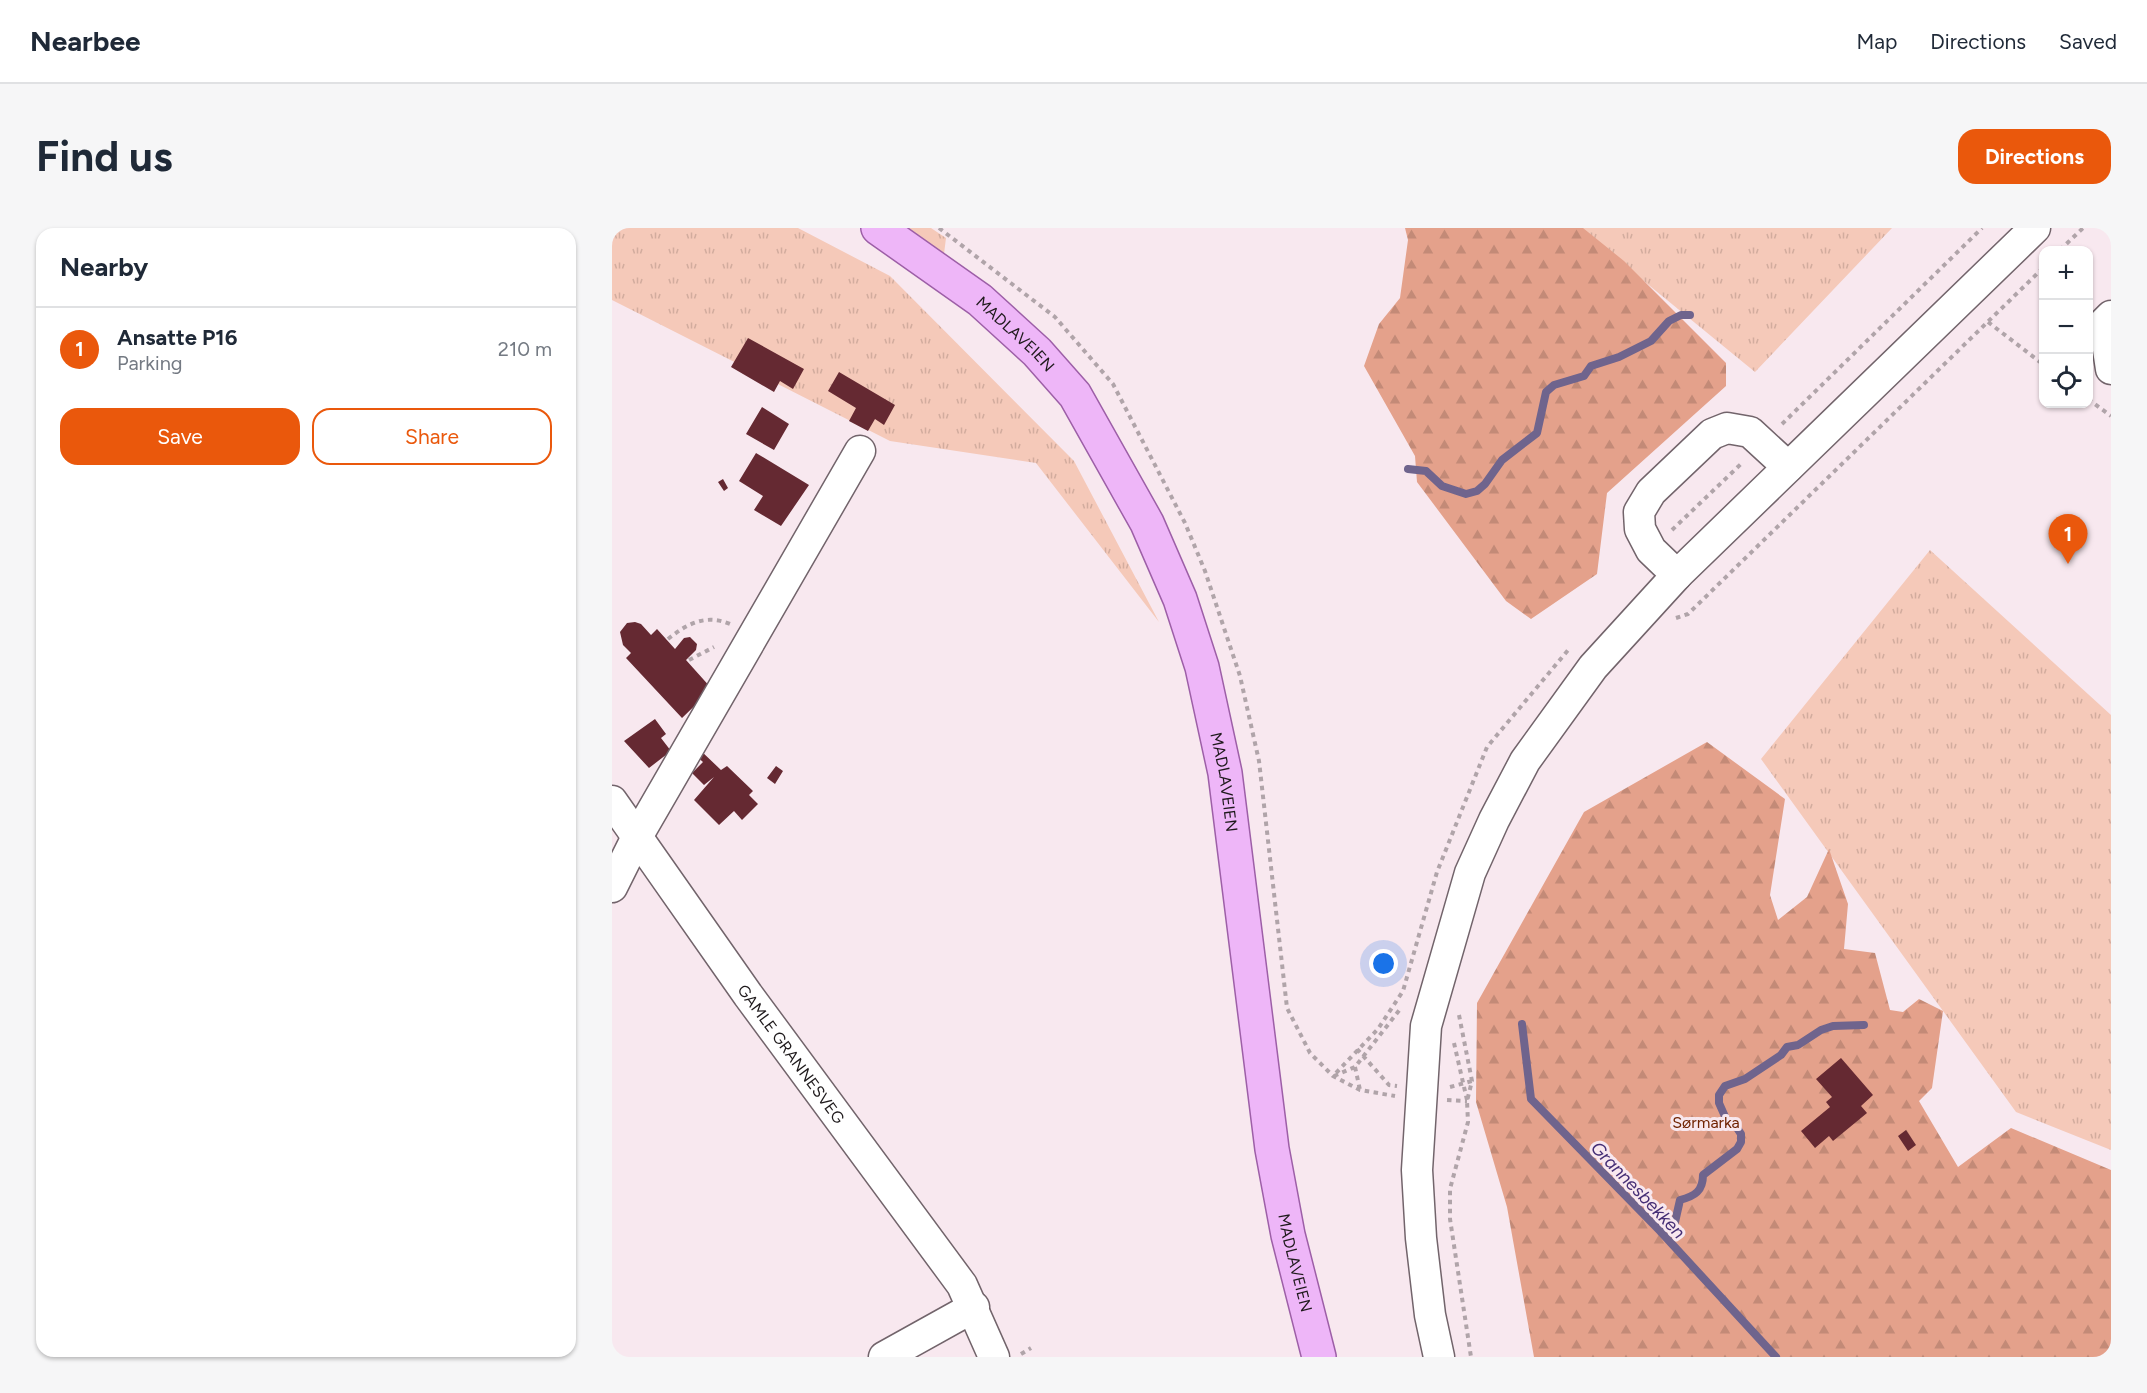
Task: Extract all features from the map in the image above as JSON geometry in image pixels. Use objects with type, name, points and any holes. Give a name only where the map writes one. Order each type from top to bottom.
[{"type":"main road","name":"MADLAVEIEN","points":[[878,228],[980,300],[1028,344],[1075,395],[1147,523],[1180,598],[1202,667],[1225,773],[1272,1149],[1288,1235],[1319,1357]]},
{"type":"street","points":[[1439,1357],[1430,1315],[1421,1238],[1417,1170],[1426,1026],[1470,873],[1526,762],[1593,667],[1677,575],[2035,228]]},
{"type":"street","points":[[2111,316],[2104,323],[2111,369]]},
{"type":"street","points":[[1677,575],[1652,550],[1640,529],[1639,512],[1651,492],[1712,434],[1727,428],[1750,432],[1788,467]]},
{"type":"street","points":[[612,887],[637,837],[860,451]]},
{"type":"street","name":"GAMLE GRANNESVEG","points":[[612,801],[755,1004],[946,1264],[974,1307],[994,1357]]},
{"type":"street","points":[[884,1357],[974,1307]]},
{"type":"path","points":[[939,228],[991,266]]},
{"type":"path","points":[[2065,246],[2083,228]]},
{"type":"path","points":[[1673,619],[1688,614],[2039,271]]},
{"type":"path","points":[[1988,322],[2039,361]]},
{"type":"path","points":[[2093,403],[2111,416]]},
{"type":"path","points":[[668,639],[680,629],[707,618],[730,624],[744,636],[747,645]]},
{"type":"path","points":[[1460,1007],[1459,1017],[1472,1081],[1467,1101]]},
{"type":"path","points":[[1453,1037],[1467,1101],[1468,1122],[1450,1189],[1450,1209],[1454,1258],[1471,1357]]},
{"type":"path","points":[[1357,1049],[1389,1085],[1402,1087]]},
{"type":"path","points":[[1354,1067],[1360,1090]]},
{"type":"path","points":[[1333,1076],[1360,1090],[1401,1097]]},
{"type":"path","points":[[1444,1089],[1472,1081]]},
{"type":"path","points":[[1016,1357],[1031,1348]]},
{"type":"green space","points":[[612,228],[798,228],[890,276],[1074,461],[1159,622],[1036,463],[890,441],[612,300]]},
{"type":"green space","points":[[908,228],[931,228],[946,238],[944,254]]},
{"type":"green space","points":[[1405,228],[1583,228],[1624,261],[1726,363],[1726,386],[1607,493],[1597,574],[1531,619],[1506,601],[1417,482],[1415,456],[1364,366],[1379,324],[1400,298],[1408,240]]},
{"type":"green space","points":[[1579,228],[1892,228],[1755,372]]},
{"type":"green space","points":[[1930,550],[2111,715],[2111,1150],[2016,1112],[1761,759]]},
{"type":"green space","name":"Sørmarka","points":[[1707,742],[1785,799],[1770,895],[1778,920],[1807,897],[1829,849],[1848,904],[1844,949],[1875,953],[1890,1010],[1903,1012],[1919,999],[1943,1011],[1932,1088],[1919,1101],[1958,1167],[2011,1128],[2111,1170],[2111,1357],[1534,1357],[1507,1207],[1476,1102],[1477,1003],[1584,812]]},
{"type":"building","points":[[748,338],[804,369],[793,389],[780,381],[774,392],[731,367]]},
{"type":"building","points":[[839,372],[895,405],[884,425],[875,419],[868,431],[849,421],[856,408],[828,391]]},
{"type":"building","points":[[762,407],[789,424],[774,450],[746,434]]},
{"type":"building","points":[[756,453],[809,485],[781,526],[754,510],[763,496],[739,481]]},
{"type":"building","points":[[723,479],[728,488],[724,491],[718,482]]},
{"type":"building","points":[[627,623],[641,624],[651,635],[657,629],[675,649],[684,638],[690,637],[697,644],[696,650],[686,660],[712,689],[682,718],[626,658],[631,653],[623,645],[620,632]]},
{"type":"building","points":[[655,719],[666,734],[661,738],[671,751],[649,768],[624,741]]},
{"type":"building","points":[[699,749],[721,770],[727,766],[753,791],[749,795],[758,804],[742,820],[734,811],[719,825],[694,800],[714,777],[704,785],[692,773],[703,762],[695,755]]},
{"type":"building","points":[[776,766],[783,771],[775,784],[767,778]]},
{"type":"building","points":[[1841,1058],[1873,1095],[1861,1106],[1867,1113],[1833,1141],[1829,1136],[1815,1148],[1801,1131],[1830,1107],[1826,1102],[1832,1097],[1816,1079]]},
{"type":"building","points":[[1906,1130],[1916,1145],[1908,1151],[1898,1136]]},
{"type":"waterway","points":[[1408,469],[1426,471],[1442,486],[1466,494],[1477,491],[1485,484],[1502,460],[1537,433],[1546,392],[1554,385],[1584,376],[1591,366],[1619,357],[1651,341],[1669,321],[1681,315],[1690,315]]},
{"type":"waterway","name":"Grannesbekken","points":[[1522,1024],[1531,1099],[1660,1231],[1776,1357]]},
{"type":"waterway","points":[[1660,1231],[1675,1222],[1680,1200],[1697,1192],[1702,1185],[1703,1175],[1737,1149],[1741,1142],[1741,1134],[1727,1121],[1719,1103],[1719,1095],[1725,1086],[1745,1079],[1781,1055],[1787,1047],[1798,1045],[1821,1030],[1833,1026],[1864,1025]]},
{"type":"place","name":"Ansatte P16","points":[[2068,564]]}]
